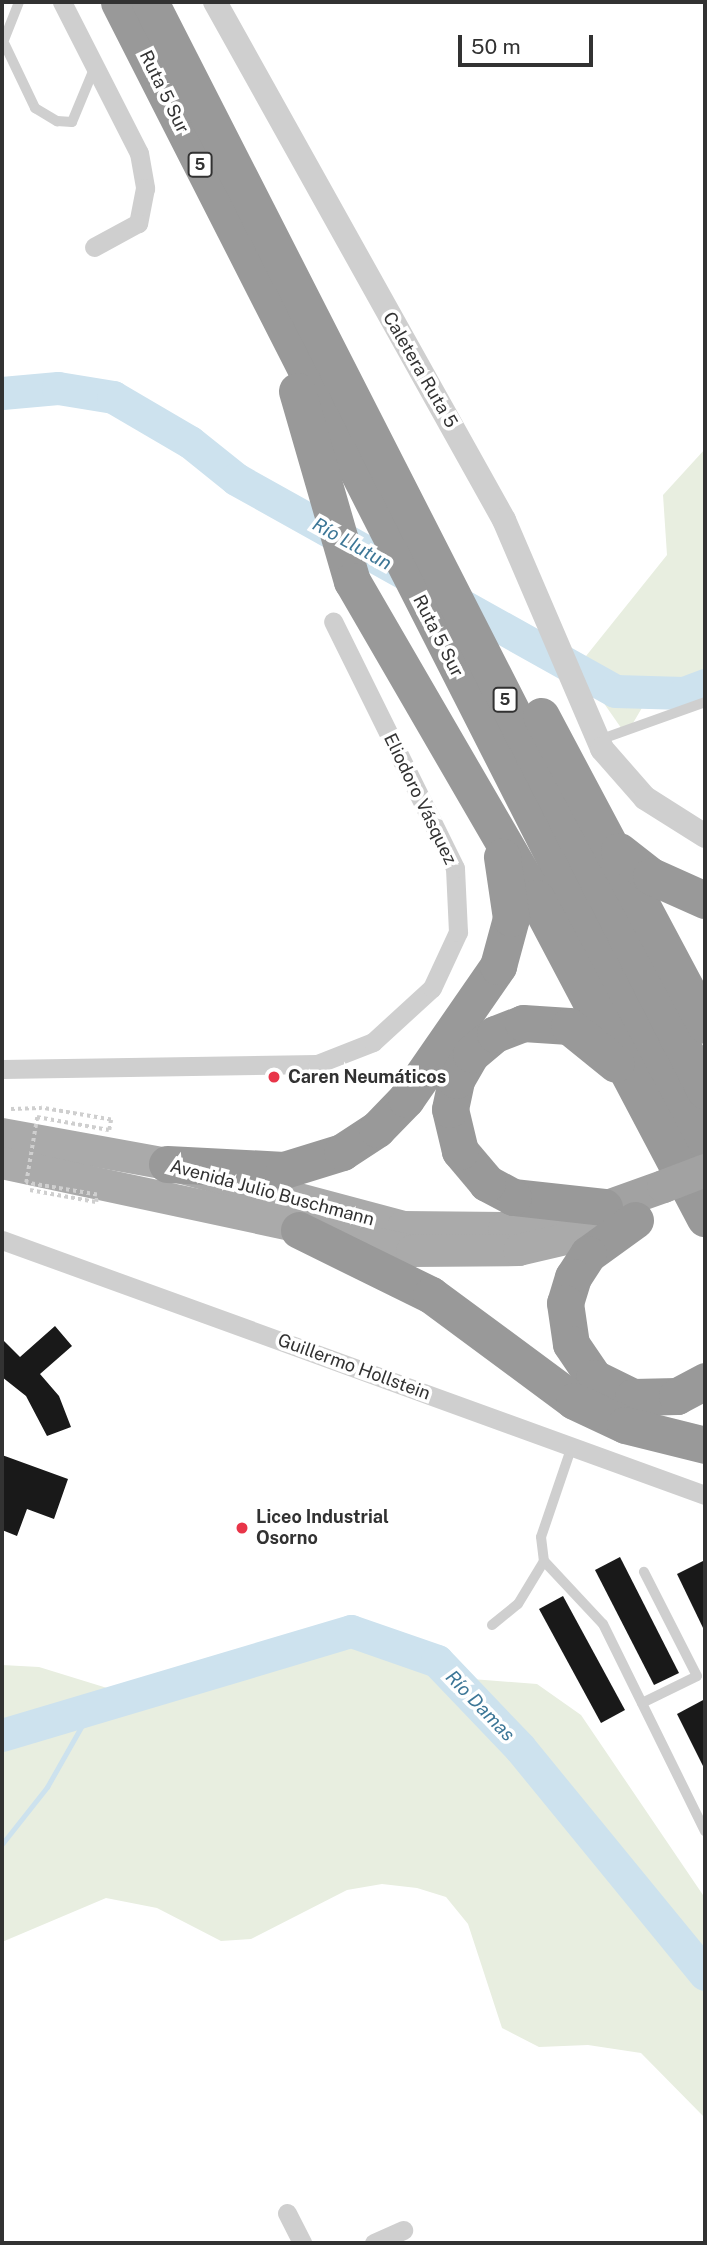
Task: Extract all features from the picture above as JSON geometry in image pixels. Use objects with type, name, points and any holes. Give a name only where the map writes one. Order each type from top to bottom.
[{"type":"highway","name":"Ruta 5 Sur","points":[[119,2],[295,318],[705,1091]]},
{"type":"highway","name":"Ruta 5 Sur","points":[[150,2],[295,318],[705,1154]]},
{"type":"highway","points":[[295,318],[319,483],[352,582],[484,807],[642,1093],[681,1203]]},
{"type":"highway","points":[[295,318],[412,476],[705,1025]]},
{"type":"highway","points":[[167,1164],[264,1172],[304,1166],[351,1146],[392,1114],[490,979],[506,944],[509,881],[484,807]]},
{"type":"highway","points":[[604,834],[651,876],[705,900]]},
{"type":"highway","points":[[642,1093],[594,1041],[554,1022],[523,1023],[495,1034],[471,1054],[456,1080],[454,1137],[482,1179],[513,1196],[620,1213],[572,1277],[565,1317],[571,1344],[594,1378],[633,1397],[677,1396],[705,1381]]},
{"type":"highway","points":[[681,1203],[705,1170]]},
{"type":"highway","points":[[681,1203],[705,1194]]},
{"type":"highway","name":"Avenida Julio Buschmann","points":[[620,1213],[681,1203]]},
{"type":"highway","points":[[299,1230],[431,1295],[574,1401],[625,1425],[705,1446]]},
{"type":"main road","name":"Avenida Julio Buschmann","points":[[2,1134],[167,1164],[403,1227],[504,1228],[620,1213]]},
{"type":"main road","name":"Avenida Julio Buschmann","points":[[2,1163],[376,1247],[483,1253],[565,1242],[620,1213]]},
{"type":"street","points":[[62,2],[139,153],[145,188],[138,223],[94,247]]},
{"type":"street","name":"Caletera Ruta 5","points":[[215,2],[504,520],[600,745],[645,798],[705,836]]},
{"type":"street","name":"Eliodoro Vásquez","points":[[2,1069],[317,1064],[373,1042],[432,988],[458,932],[455,868],[332,621]]},
{"type":"street","name":"Guillermo Hollstein","points":[[2,1240],[705,1495]]},
{"type":"street","points":[[287,2213],[302,2243]]},
{"type":"street","points":[[374,2243],[403,2230]]},
{"type":"lane","points":[[19,2],[3,45],[35,107],[57,121],[72,122],[95,67]]},
{"type":"lane","points":[[600,745],[705,702]]},
{"type":"lane","points":[[572,1446],[541,1537],[544,1561],[603,1625],[705,1831]]},
{"type":"lane","points":[[492,1625],[518,1604],[544,1561]]},
{"type":"lane","points":[[642,1703],[697,1676],[644,1572]]},
{"type":"path","points":[[2,1109],[41,1108],[111,1120],[109,1130],[37,1117],[26,1183],[97,1195],[96,1202],[30,1191]]},
{"type":"shaded area","points":[[705,449],[705,678],[646,701],[626,735],[578,666],[667,555],[663,495]]},
{"type":"shaded area","points":[[366,1648],[437,1661],[472,1679],[537,1684],[581,1715],[705,1898],[705,2118],[641,2053],[588,2045],[539,2047],[502,2028],[468,1924],[446,1897],[417,1888],[382,1884],[347,1890],[251,1939],[221,1941],[157,1908],[106,1898],[2,1942],[2,1665],[39,1667],[146,1700],[274,1654]]},
{"type":"building","points":[[55,1326],[72,1346],[40,1374],[59,1396],[71,1427],[47,1436],[26,1396],[2,1377],[2,1339],[20,1357]]},
{"type":"building","points":[[2,1455],[68,1479],[54,1519],[27,1509],[17,1536],[2,1530]]},
{"type":"building","points":[[620,1557],[679,1673],[654,1685],[595,1570]]},
{"type":"building","points":[[705,1560],[705,1632],[677,1574]]},
{"type":"building","points":[[563,1596],[625,1710],[601,1723],[539,1609]]},
{"type":"building","points":[[705,1699],[705,1770],[677,1714]]},
{"type":"waterway","name":"Río Llutun","points":[[2,393],[58,388],[113,397],[190,442],[236,479],[615,691],[684,693],[705,685]]},
{"type":"waterway","name":"Río Damas","points":[[2,1735],[351,1631],[437,1661],[520,1748],[705,1974]]},
{"type":"waterway","points":[[2,1844],[47,1787],[89,1713]]},
{"type":"place","name":"Caren Neumáticos","points":[[274,1077]]},
{"type":"place","name":"Liceo Industrial Osorno","points":[[242,1528]]}]
